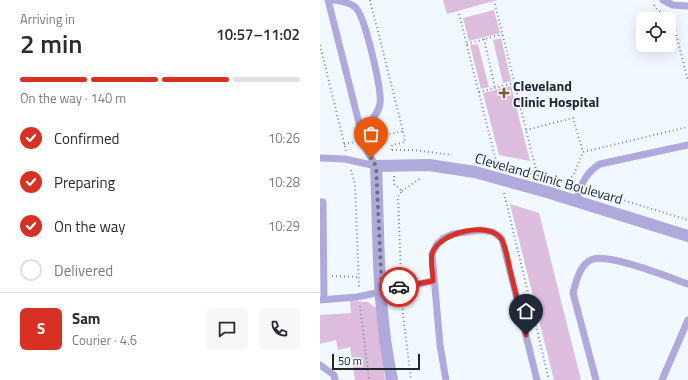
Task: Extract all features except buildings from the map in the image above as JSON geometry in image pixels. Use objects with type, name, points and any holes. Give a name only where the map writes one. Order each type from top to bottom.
[{"type":"street","name":"Cleveland Clinic Boulevard","points":[[376,166],[393,165],[453,168],[494,176],[688,236]]},
{"type":"street","points":[[376,166],[382,291],[387,357],[392,380]]},
{"type":"lane","points":[[328,0],[361,131],[367,151],[376,166]]},
{"type":"lane","points":[[332,0],[338,0],[356,7],[365,24],[380,88],[380,103],[377,113],[361,131]]},
{"type":"lane","points":[[664,0],[673,5],[687,5]]},
{"type":"lane","points":[[576,201],[584,179],[592,169],[600,164],[688,145]]},
{"type":"lane","points":[[320,158],[348,159],[376,166]]},
{"type":"lane","points":[[320,202],[323,202],[324,276],[322,299],[359,296],[433,281]]},
{"type":"lane","points":[[446,380],[440,345],[433,281],[432,254],[437,244],[444,238],[453,234],[480,230],[493,232],[502,239],[537,380]]},
{"type":"lane","points":[[596,380],[573,292],[577,279],[584,265],[593,259],[619,261],[688,284]]},
{"type":"lane","points":[[662,380],[688,320]]},
{"type":"lane","points":[[320,365],[334,375],[335,380]]},
{"type":"path","points":[[653,2],[660,11],[668,14],[672,18],[688,81]]},
{"type":"path","points":[[495,4],[540,190]]},
{"type":"path","points":[[459,14],[497,165]]},
{"type":"path","points":[[467,44],[502,34]]},
{"type":"path","points":[[484,39],[495,88]]},
{"type":"path","points":[[320,45],[355,184],[359,296],[369,380]]},
{"type":"path","points":[[479,92],[514,83]]},
{"type":"path","points":[[526,130],[573,118],[583,152],[574,174],[566,183]]},
{"type":"path","points":[[583,152],[688,127]]},
{"type":"path","points":[[402,190],[394,184],[392,145],[405,142],[403,132]]},
{"type":"path","points":[[411,380],[401,297],[398,196],[402,190],[421,178],[426,177]]},
{"type":"path","points":[[503,192],[549,380]]},
{"type":"path","points":[[324,276],[359,277]]},
{"type":"shaded area","points":[[443,0],[497,0],[447,14]]},
{"type":"shaded area","points":[[494,10],[500,33],[469,41],[463,18]]},
{"type":"shaded area","points":[[501,38],[511,81],[503,83],[493,40]]},
{"type":"shaded area","points":[[478,44],[489,87],[481,89],[470,45]]},
{"type":"shaded area","points":[[511,86],[530,161],[499,155],[483,93]]},
{"type":"shaded area","points":[[510,204],[539,213],[581,380],[554,380]]},
{"type":"shaded area","points":[[350,301],[368,302],[376,308],[385,380],[355,380],[350,347],[338,350],[336,340],[320,344],[320,315],[351,313]]},
{"type":"way so far","points":[[371,158],[376,166],[382,291],[399,287]]},
{"type":"place","name":"Cleveland Clinic Hospital","points":[[504,93]]},
{"type":"route","points":[[399,287],[433,281],[432,254],[437,244],[444,238],[453,234],[480,230],[493,232],[502,239],[526,335]]}]
